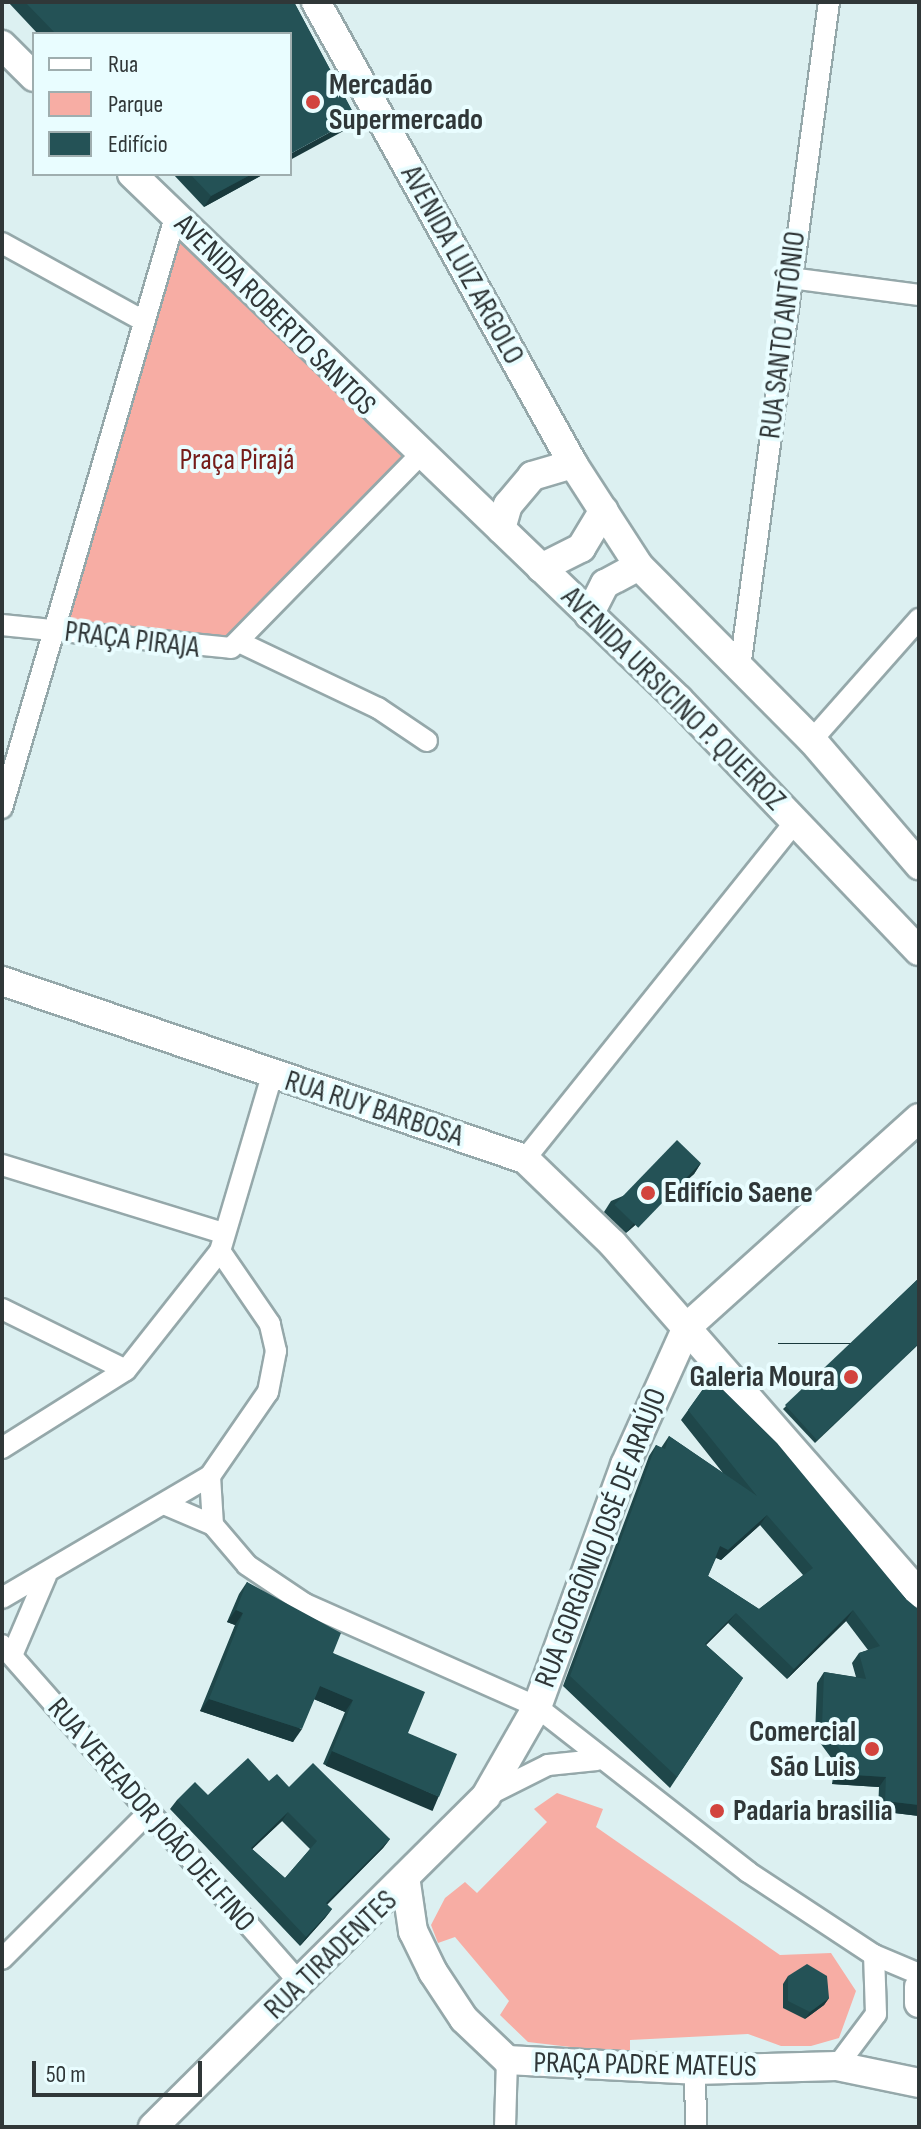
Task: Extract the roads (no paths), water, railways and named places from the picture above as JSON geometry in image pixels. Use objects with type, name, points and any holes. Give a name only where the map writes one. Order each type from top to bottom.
[{"type":"street","name":"AVENIDA LUIZ ARGOLO","points":[[316,2],[580,474]]},
{"type":"street","name":"RUA SANTO ANTÔNIO","points":[[740,668],[829,2]]},
{"type":"street","points":[[2,45],[32,75]]},
{"type":"street","name":"AVENIDA ROBERTO SANTOS","points":[[134,176],[418,457]]},
{"type":"street","name":"PRAÇA PIRAJA","points":[[175,217],[50,633],[219,651],[241,643],[418,457]]},
{"type":"street","points":[[2,243],[142,320]]},
{"type":"street","points":[[790,278],[919,295]]},
{"type":"street","name":"AVENIDA URSICINO P. QUEIROZ","points":[[418,457],[501,529],[589,615],[796,821],[919,951]]},
{"type":"street","points":[[501,529],[508,505],[532,476],[580,474],[639,566],[812,740],[919,865]]},
{"type":"street","points":[[541,568],[581,548],[604,510]]},
{"type":"street","points":[[589,615],[605,584],[639,566]]},
{"type":"street","points":[[812,740],[919,619]]},
{"type":"street","points":[[2,625],[50,633],[2,808]]},
{"type":"street","points":[[241,643],[378,708],[427,741]]},
{"type":"street","points":[[525,1159],[796,821]]},
{"type":"street","name":"RUA RUY BARBOSA","points":[[2,981],[272,1076],[525,1159],[687,1327],[919,1593]]},
{"type":"street","points":[[2,1448],[126,1370],[222,1242],[272,1076]]},
{"type":"street","points":[[687,1327],[919,1118]]},
{"type":"street","points":[[2,1165],[145,1203],[222,1242],[270,1324],[276,1351],[268,1392],[210,1476],[46,1576],[2,1598]]},
{"type":"street","points":[[2,1309],[126,1370]]},
{"type":"street","name":"RUA GORGÔNIO JOSÉ DE ARAÚJO","points":[[537,1707],[625,1465],[687,1327]]},
{"type":"street","points":[[210,1476],[213,1525]]},
{"type":"street","points":[[164,1504],[213,1525],[247,1565],[305,1604],[537,1707],[597,1760],[874,1955],[919,1974]]},
{"type":"street","points":[[8,1649],[46,1576]]},
{"type":"street","name":"RUA VEREADOR JOÃO DELFINO","points":[[8,1649],[146,1815],[301,1984]]},
{"type":"street","points":[[406,1883],[486,1796],[537,1707]]},
{"type":"street","points":[[486,1796],[548,1765],[597,1760]]},
{"type":"street","points":[[2,1959],[146,1815]]},
{"type":"street","name":"RUA TIRADENTES","points":[[153,2127],[406,1883]]},
{"type":"street","name":"PRAÇA PADRE MATEUS","points":[[406,1883],[413,1931],[433,1972],[464,2019],[507,2060],[695,2070],[837,2066],[919,2083]]},
{"type":"street","points":[[837,2066],[876,2014],[874,1955]]},
{"type":"street","points":[[919,1987],[919,2003]]},
{"type":"street","points":[[505,2127],[507,2060]]},
{"type":"street","points":[[695,2070],[696,2127]]},
{"type":"place","name":"Mercadão Supermercado","points":[[313,102]]},
{"type":"place","name":"Edifício Saene","points":[[648,1193]]},
{"type":"place","name":"Galeria Moura","points":[[851,1377]]},
{"type":"place","name":"Comercial São Luis","points":[[872,1749]]},
{"type":"place","name":"Padaria brasilia","points":[[717,1811]]},
{"type":"park label","name":"Praça Pirajá","points":[[237,460]]}]
